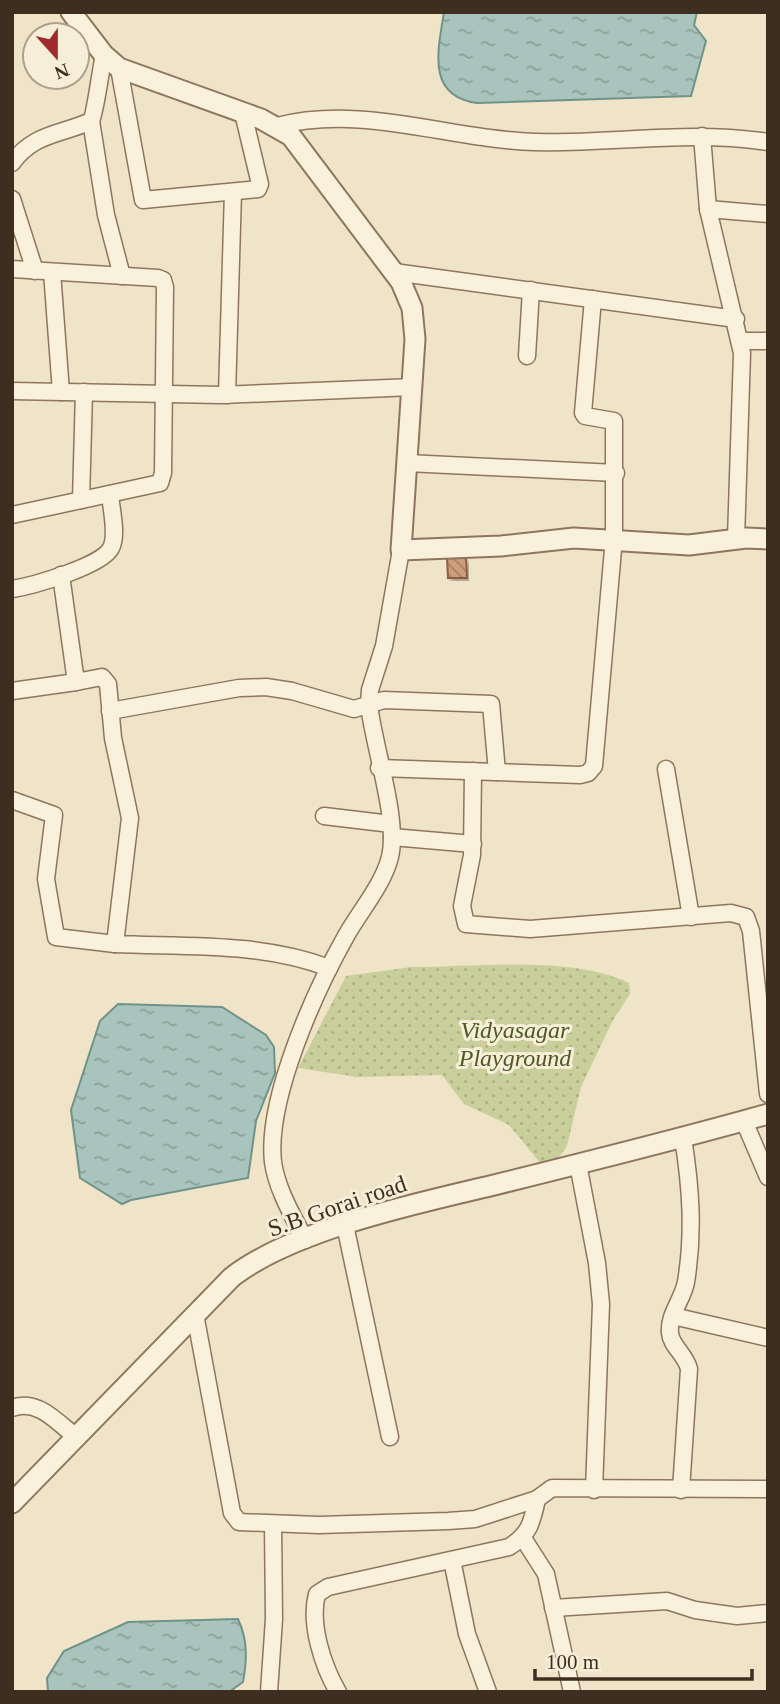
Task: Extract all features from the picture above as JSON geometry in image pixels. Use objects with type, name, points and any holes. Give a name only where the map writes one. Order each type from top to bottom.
[{"type":"street","points":[[71,12],[104,55],[120,68],[277,126],[303,148],[394,272],[412,308],[413,387],[401,550],[384,646],[370,690],[369,705],[392,831],[389,861],[329,968],[293,1058],[279,1102],[272,1143],[280,1187],[305,1240]]},
{"type":"street","points":[[104,55],[91,121],[106,215],[122,276]]},
{"type":"street","points":[[120,68],[143,200],[254,190],[260,184],[243,113]]},
{"type":"street","points":[[277,126],[305,119],[355,117],[435,132],[537,142],[702,136],[768,142]]},
{"type":"street","points":[[12,163],[24,147],[34,141],[91,121]]},
{"type":"street","points":[[702,136],[708,209],[740,341],[736,539]]},
{"type":"street","points":[[227,395],[233,192]]},
{"type":"street","points":[[12,199],[35,271]]},
{"type":"street","points":[[708,209],[768,214]]},
{"type":"street","points":[[12,269],[158,278],[165,283],[163,478],[155,485],[12,515]]},
{"type":"street","points":[[52,272],[61,392]]},
{"type":"street","points":[[394,272],[736,318]]},
{"type":"street","points":[[527,356],[531,290]]},
{"type":"street","points":[[379,768],[580,775],[587,773],[594,766],[614,538],[616,473],[614,421],[585,416],[583,412],[593,299]]},
{"type":"street","points":[[740,341],[768,341]]},
{"type":"street","points":[[12,391],[227,395],[413,387]]},
{"type":"street","points":[[81,500],[84,392]]},
{"type":"street","points":[[407,463],[616,473]]},
{"type":"street","points":[[12,589],[61,575],[104,557],[111,549],[113,533],[110,494]]},
{"type":"street","points":[[401,550],[501,546],[574,537],[689,545],[736,539],[768,539]]},
{"type":"street","points":[[61,575],[76,682]]},
{"type":"street","points":[[12,691],[97,677],[106,680],[130,818],[114,944]]},
{"type":"street","points":[[110,710],[239,688],[266,687],[292,691],[354,709],[384,700],[491,704],[497,772]]},
{"type":"street","points":[[666,769],[691,917]]},
{"type":"street","points":[[473,771],[473,844],[462,906],[463,920],[473,927],[530,929],[739,914],[749,923],[768,1094]]},
{"type":"street","points":[[12,800],[54,815],[46,879],[56,937],[114,944],[262,951],[290,955],[329,968]]},
{"type":"street","points":[[324,816],[392,831],[473,844]]},
{"type":"street","name":"S.B Gorai road","points":[[12,1503],[195,1314],[232,1277],[254,1260],[345,1225],[412,1205],[683,1138],[768,1114]]},
{"type":"street","points":[[744,1121],[768,1177]]},
{"type":"street","points":[[681,1490],[689,1369],[687,1359],[671,1340],[669,1330],[686,1283],[693,1209],[683,1138]]},
{"type":"street","points":[[579,1164],[597,1264],[601,1304],[594,1490]]},
{"type":"street","points":[[345,1225],[390,1437]]},
{"type":"street","points":[[195,1314],[232,1513],[239,1522],[272,1524],[448,1521],[475,1518],[537,1499],[552,1488],[768,1489]]},
{"type":"street","points":[[673,1315],[768,1338]]},
{"type":"street","points":[[16,1401],[36,1406],[76,1437]]},
{"type":"street","points":[[338,1692],[319,1639],[313,1610],[317,1594],[328,1587],[509,1547],[523,1538],[531,1526],[537,1499]]},
{"type":"street","points":[[269,1692],[274,1619],[272,1524]]},
{"type":"street","points":[[523,1538],[546,1574],[572,1692]]},
{"type":"street","points":[[452,1560],[467,1634],[488,1692]]},
{"type":"street","points":[[553,1608],[667,1601],[695,1610],[737,1616],[768,1613]]},
{"type":"green space","name":"Vidyasagar Playground","points":[[523,964],[552,966],[606,974],[629,983],[630,994],[613,1020],[581,1087],[567,1146],[557,1160],[541,1164],[509,1125],[464,1104],[442,1075],[357,1077],[298,1068],[346,976],[411,967]]},
{"type":"water","points":[[444,12],[697,12],[694,25],[706,41],[691,96],[477,103],[461,99],[449,91],[443,81],[438,56]]},
{"type":"water","points":[[118,1004],[222,1007],[266,1035],[274,1047],[275,1073],[256,1121],[248,1178],[122,1204],[80,1178],[71,1110],[100,1021]]},
{"type":"water","points":[[238,1619],[245,1642],[246,1658],[243,1682],[229,1692],[48,1692],[47,1678],[64,1651],[128,1622]]},
{"type":"building","points":[[466,556],[467,578],[448,578],[447,557]]}]
